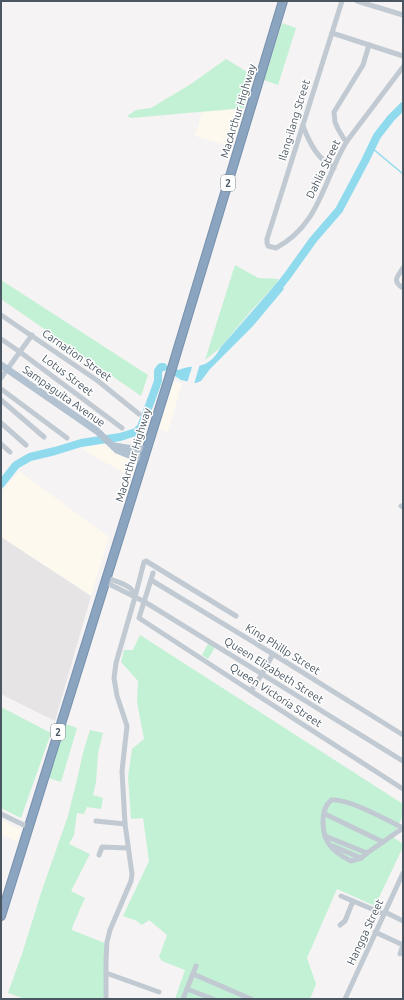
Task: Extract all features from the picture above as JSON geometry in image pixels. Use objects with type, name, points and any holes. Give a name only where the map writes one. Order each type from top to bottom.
[{"type":"highway","name":"MacArthur Highway","points":[[1,916],[169,378],[283,1]]},
{"type":"main road","name":"Sampaguita Avenue","points":[[1,365],[91,427],[103,436],[117,450],[143,460]]},
{"type":"main road","points":[[113,446],[146,449]]},
{"type":"street","name":"Ilang-ilang Street","points":[[268,246],[267,239],[342,1]]},
{"type":"street","points":[[357,1],[403,15]]},
{"type":"street","points":[[332,33],[403,56]]},
{"type":"street","points":[[347,141],[338,129],[335,122],[334,112],[363,65],[369,45]]},
{"type":"street","name":"Dahlia Street","points":[[268,246],[276,248],[281,245],[307,221],[316,207],[340,152],[403,67]]},
{"type":"street","points":[[303,126],[313,148],[324,162],[334,168]]},
{"type":"street","points":[[403,268],[396,279],[396,282],[403,288]]},
{"type":"street","name":"Carnation Street","points":[[1,315],[98,381],[139,414]]},
{"type":"street","points":[[1,378],[32,335]]},
{"type":"street","name":"Lotus Street","points":[[1,339],[122,428]]},
{"type":"street","points":[[1,389],[67,438]]},
{"type":"street","points":[[1,400],[44,437]]},
{"type":"street","points":[[1,423],[26,445]]},
{"type":"street","points":[[1,444],[10,452]]},
{"type":"street","points":[[106,999],[107,942],[110,930],[131,881],[132,874],[125,824],[122,771],[127,726],[116,691],[114,678],[116,663],[144,562],[146,561],[236,616]]},
{"type":"street","points":[[145,602],[153,573]]},
{"type":"street","name":"Queen Elizabeth Street","points":[[106,580],[120,586],[130,588],[135,597],[403,761]]},
{"type":"street","name":"King Phillp Street","points":[[151,580],[403,735]]},
{"type":"street","name":"Queen Victoria Street","points":[[145,602],[140,618],[403,789]]},
{"type":"street","points":[[251,691],[273,654]]},
{"type":"street","points":[[331,800],[336,800],[362,808],[403,828],[361,858],[328,844],[323,825],[326,806],[331,800]]},
{"type":"street","points":[[1,814],[28,827]]},
{"type":"street","points":[[325,814],[383,842]]},
{"type":"street","points":[[96,821],[125,824]]},
{"type":"street","points":[[325,836],[367,853]]},
{"type":"street","points":[[99,855],[102,847],[128,848]]},
{"type":"street","name":"Hangga Street","points":[[345,999],[403,874]]},
{"type":"street","points":[[341,896],[403,921]]},
{"type":"street","points":[[340,925],[345,920],[353,901]]},
{"type":"street","points":[[375,932],[403,945],[400,954]]},
{"type":"street","points":[[183,999],[196,966]]},
{"type":"street","points":[[106,972],[159,992]]},
{"type":"street","points":[[193,974],[244,998],[251,999]]},
{"type":"street","points":[[187,989],[213,999]]},
{"type":"shaded area","points":[[244,109],[232,147],[195,136],[202,112]]},
{"type":"shaded area","points":[[173,381],[182,383],[168,432],[159,429]]},
{"type":"shaded area","points":[[106,442],[113,448],[137,462],[133,477],[91,455],[81,448]]},
{"type":"shaded area","points":[[19,471],[109,537],[91,596],[1,537],[1,492]]},
{"type":"shaded area","points":[[1,537],[91,596],[55,721],[1,694]]},
{"type":"shaded area","points":[[1,820],[21,830],[17,842],[1,834]]},
{"type":"green space","points":[[282,23],[296,28],[278,85],[264,80]]},
{"type":"green space","points":[[226,59],[252,75],[244,108],[131,118],[127,116],[136,110],[151,108],[191,84]]},
{"type":"green space","points":[[235,265],[258,278],[278,279],[277,283],[220,348],[205,360]]},
{"type":"green space","points":[[1,280],[148,375],[141,396],[1,299]]},
{"type":"green space","points":[[140,635],[403,804],[403,815],[393,837],[403,844],[403,847],[375,906],[337,889],[307,958],[316,984],[310,999],[175,999],[185,970],[162,961],[159,957],[167,935],[149,920],[142,925],[137,921],[123,916],[149,861],[143,818],[131,819],[128,777],[132,749],[144,739],[137,702],[138,681],[121,662],[124,650],[133,650]]},
{"type":"green space","points":[[209,642],[216,646],[208,659],[202,655]]},
{"type":"green space","points":[[1,707],[51,733],[21,818],[1,808]]},
{"type":"green space","points":[[66,724],[77,728],[61,782],[49,778]]},
{"type":"green space","points":[[90,730],[103,733],[98,753],[96,782],[93,795],[103,798],[101,809],[87,807],[84,814],[77,813],[74,835],[69,844],[90,854],[71,891],[85,898],[72,930],[105,943],[105,999],[25,999],[8,993],[68,816]]},
{"type":"water","points":[[277,283],[284,289],[253,326],[210,369],[201,381],[196,383],[181,380],[164,369],[160,370],[159,374],[155,373],[162,365],[179,370],[209,362]]},
{"type":"pier","points":[[193,364],[200,364],[194,384],[187,383]]},
{"type":"waterway","points":[[274,293],[313,240],[339,210],[377,136],[391,118],[403,106]]},
{"type":"waterway","points":[[372,148],[403,174]]},
{"type":"waterway","points":[[1,484],[16,465],[30,457],[81,443],[120,437],[136,432],[141,427],[153,395],[158,381],[158,371],[161,367],[163,367]]}]
